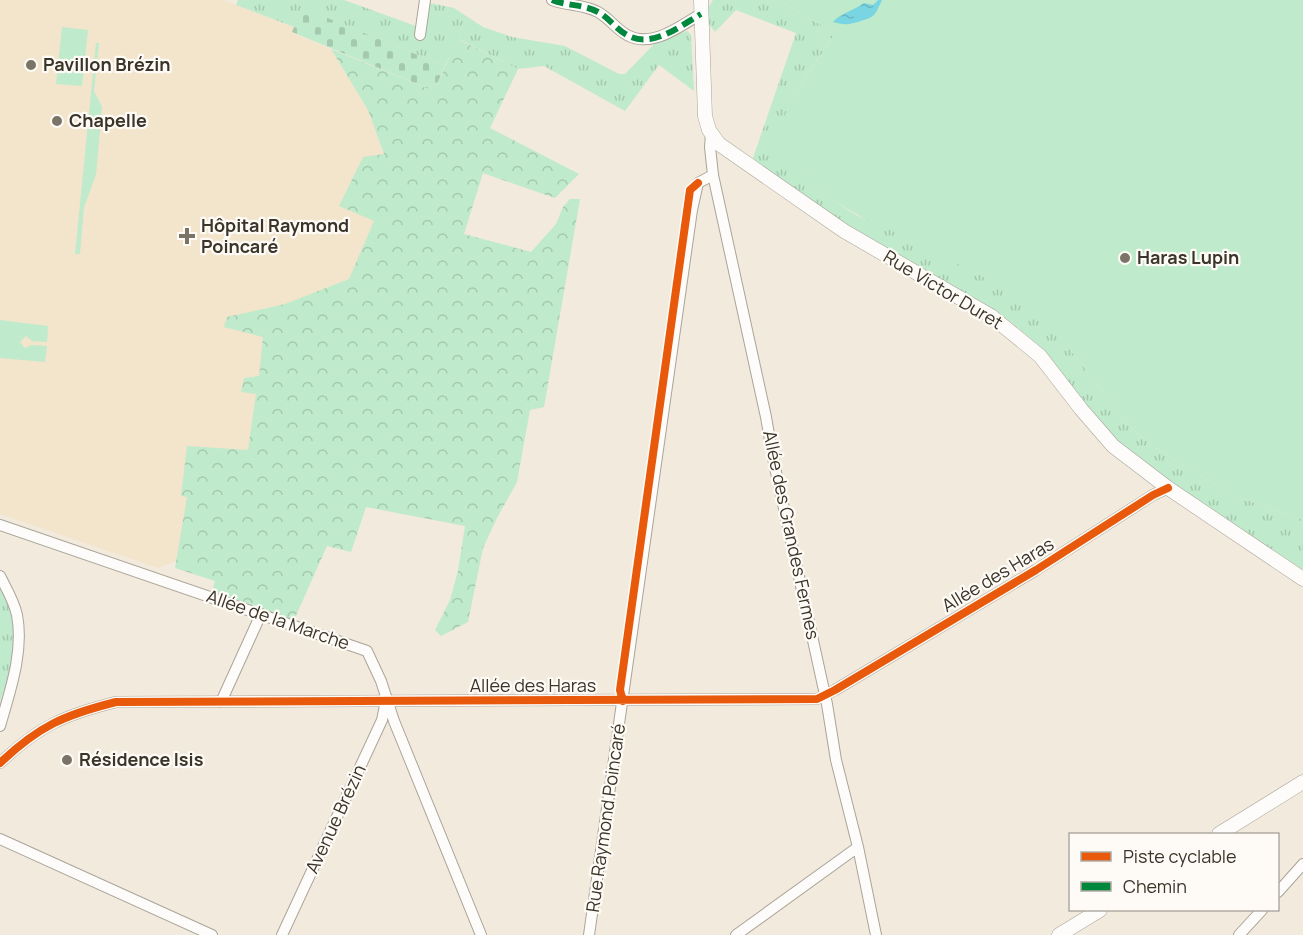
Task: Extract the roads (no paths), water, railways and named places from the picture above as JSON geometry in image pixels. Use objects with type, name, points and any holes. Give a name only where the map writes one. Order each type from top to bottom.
[{"type":"street","points":[[420,35],[425,0]]},
{"type":"street","points":[[552,0],[579,5],[599,12],[621,31],[635,39],[653,38],[669,33],[701,7]]},
{"type":"street","points":[[701,7],[705,116],[710,132]]},
{"type":"street","name":"Allée des Grandes Fermes","points":[[710,132],[713,175],[825,695],[836,760],[858,847],[876,935]]},
{"type":"street","name":"Rue Victor Duret","points":[[710,132],[725,149],[844,231],[991,316],[1040,356],[1113,446],[1168,488],[1303,579]]},
{"type":"street","name":"Rue Raymond Poincaré","points":[[589,935],[693,203],[698,183],[713,175]]},
{"type":"street","name":"Allée des Haras","points":[[0,763],[18,746],[48,725],[66,716],[116,702],[817,699],[1006,588],[1153,495],[1168,488]]},
{"type":"street","name":"Allée de la Marche","points":[[0,525],[367,651],[381,681],[386,701],[481,935]]},
{"type":"street","points":[[0,576],[17,615],[18,646],[12,687],[0,726]]},
{"type":"street","points":[[221,702],[261,614]]},
{"type":"street","name":"Avenue Brézin","points":[[282,935],[382,720],[386,701]]},
{"type":"street","points":[[1221,833],[1303,782]]},
{"type":"street","points":[[0,839],[212,935]]},
{"type":"street","points":[[736,935],[858,847]]},
{"type":"street","points":[[1279,891],[1303,864]]},
{"type":"street","points":[[1059,935],[1097,911]]},
{"type":"street","points":[[1239,935],[1260,911]]},
{"type":"water","points":[[878,0],[882,0],[876,13],[871,17],[848,24],[833,22],[864,3],[873,5]]},
{"type":"place","name":"Pavillon Brézin","points":[[31,65]]},
{"type":"place","name":"Chapelle","points":[[57,121]]},
{"type":"place","name":"Hôpital Raymond Poincaré","points":[[187,236]]},
{"type":"place","name":"Haras Lupin","points":[[1125,258]]},
{"type":"place","name":"Résidence Isis","points":[[67,760]]}]
